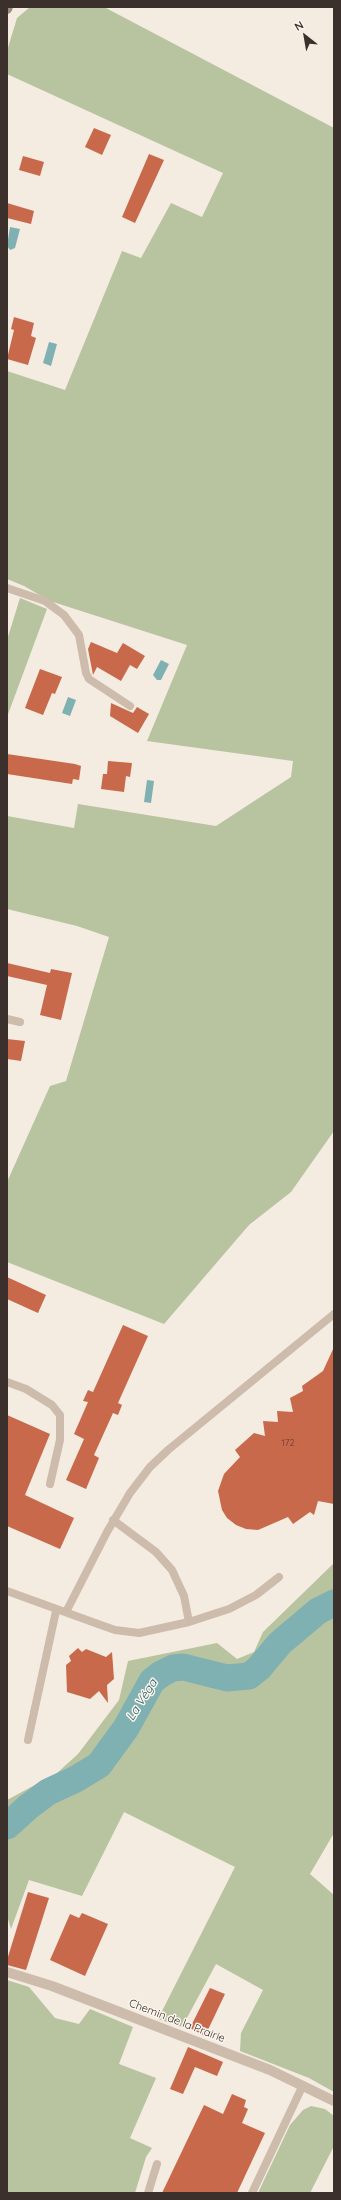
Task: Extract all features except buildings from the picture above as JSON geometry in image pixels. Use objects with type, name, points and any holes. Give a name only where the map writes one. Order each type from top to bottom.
[{"type":"street","name":"Chemin de la Prairie","points":[[7,1972],[99,2003],[270,2070],[334,2101]]},
{"type":"lane","points":[[7,588],[45,601],[64,615],[79,635],[86,673],[89,679],[130,706]]},
{"type":"lane","points":[[7,1019],[20,1022]]},
{"type":"lane","points":[[66,1612],[113,1520],[150,1467],[168,1450],[334,1314]]},
{"type":"lane","points":[[7,1382],[26,1389],[52,1405],[60,1415],[60,1440],[50,1484]]},
{"type":"lane","points":[[113,1520],[156,1552],[172,1570],[184,1596],[189,1622]]},
{"type":"lane","points":[[7,1591],[56,1611],[66,1612],[115,1630],[139,1633],[189,1622],[244,1602],[279,1577]]},
{"type":"lane","points":[[28,1740],[56,1611]]},
{"type":"lane","points":[[252,2193],[303,2085]]},
{"type":"lane","points":[[148,2193],[157,2164]]},
{"type":"green space","points":[[30,7],[104,7],[334,128],[334,1131],[291,1192],[249,1225],[164,1324],[7,1262],[7,1182],[50,1086],[66,1081],[109,937],[77,926],[7,909],[7,816],[74,828],[78,804],[216,826],[291,777],[293,761],[147,741],[187,645],[50,601],[24,586],[7,579],[7,371],[65,390],[122,251],[141,258],[171,203],[202,217],[223,173],[7,74],[7,51],[17,18]]},
{"type":"green space","points":[[20,598],[47,609],[7,717],[7,640]]},
{"type":"green space","points":[[334,1563],[334,1833],[310,1874],[334,1895],[334,2092],[309,2078],[240,2051],[241,2033],[263,1990],[216,1964],[182,2027],[158,2019],[235,1867],[124,1812],[82,1896],[29,1880],[11,1929],[7,1916],[7,1800],[57,1773],[78,1754],[119,1700],[128,1661],[217,1643],[237,1659],[254,1652],[263,1632]]},
{"type":"green space","points":[[7,1980],[29,1987],[55,2018],[79,2024],[90,2009],[133,2027],[119,2064],[156,2078],[130,2138],[152,2148],[146,2157],[135,2193],[7,2193]]},
{"type":"green space","points":[[311,2106],[325,2109],[334,2116],[334,2146],[310,2193],[258,2193],[290,2125],[303,2110]]},
{"type":"water","points":[[10,227],[20,229],[15,248],[10,250],[7,246]]},
{"type":"water","points":[[49,342],[57,344],[51,366],[43,363]]},
{"type":"water","points":[[161,660],[169,664],[161,680],[157,680],[153,675]]},
{"type":"water","points":[[68,697],[76,700],[70,716],[62,713]]},
{"type":"water","points":[[147,780],[154,781],[151,803],[144,802]]},
{"type":"waterway","name":"La Véga","points":[[7,1826],[28,1807],[48,1792],[76,1779],[99,1765],[126,1728],[152,1681],[161,1674],[173,1668],[183,1667],[227,1678],[249,1676],[259,1668],[280,1643],[318,1611],[334,1603]]}]
